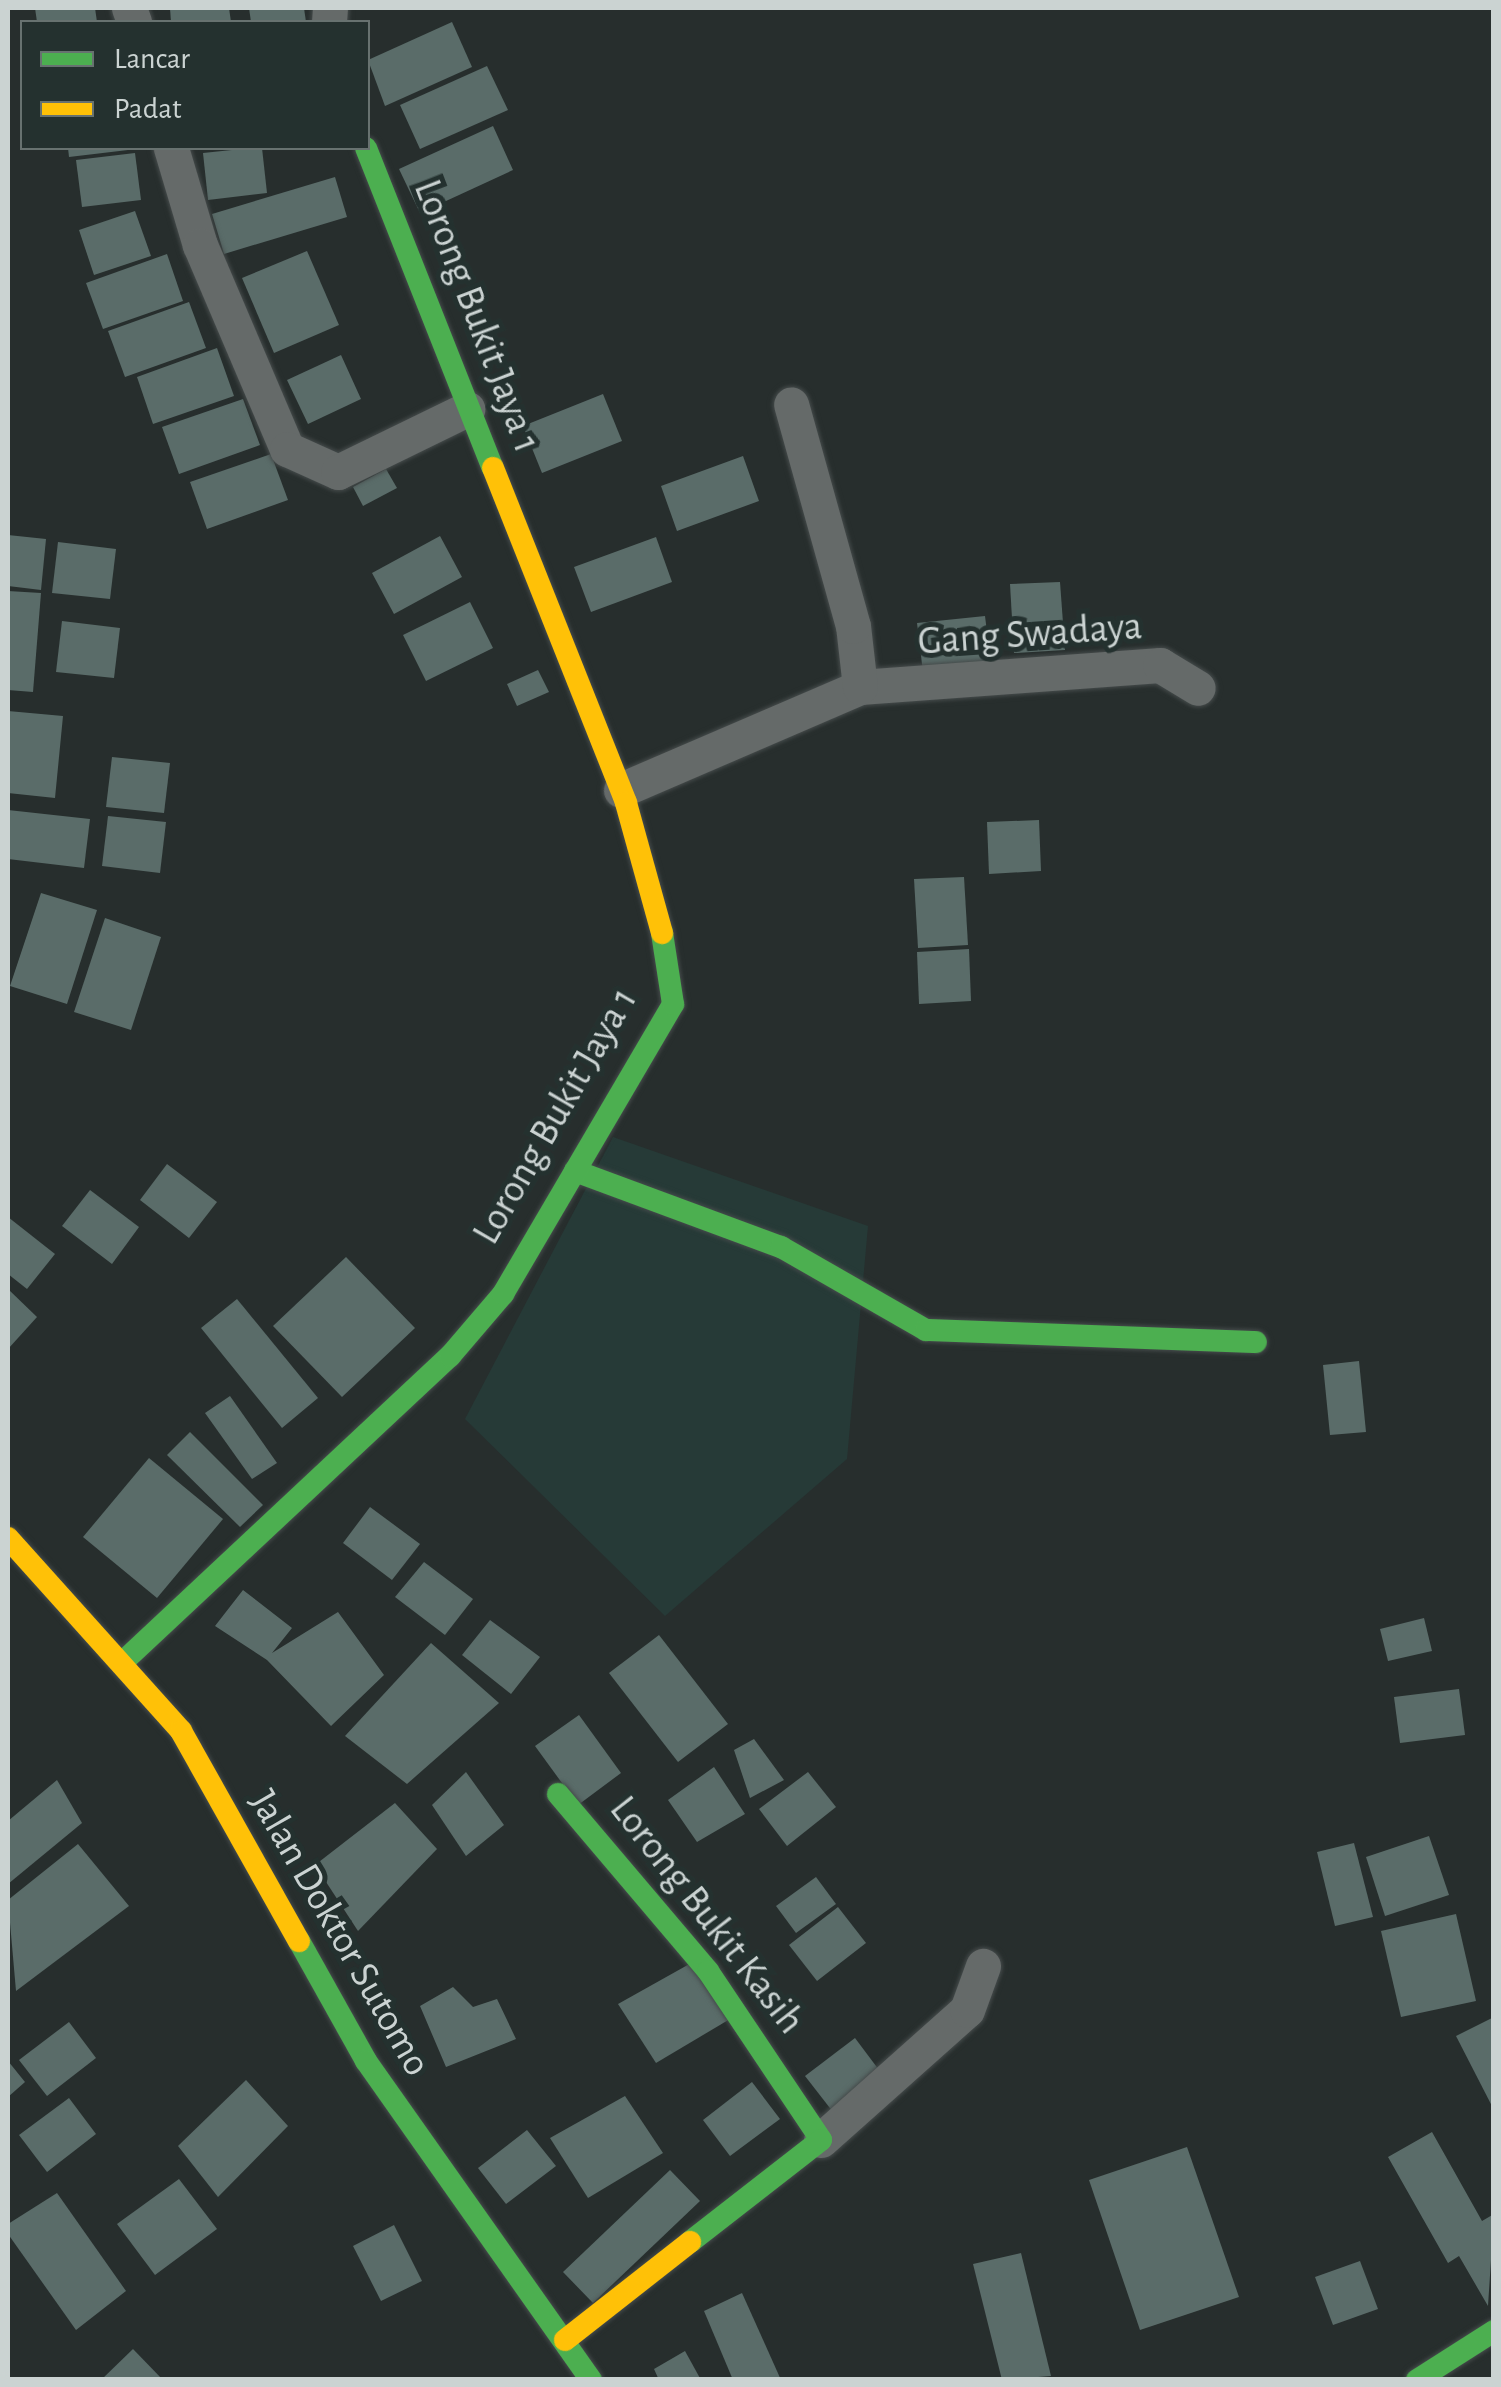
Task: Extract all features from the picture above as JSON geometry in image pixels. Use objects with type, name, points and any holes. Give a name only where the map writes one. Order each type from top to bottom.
[{"type":"main road","name":"Lorong Bukit Jaya 1","points":[[126,1659],[450,1356],[503,1294],[674,1004],[656,891],[621,790],[367,150]]},
{"type":"main road","points":[[576,1171],[781,1247],[926,1330],[1256,1342]]},
{"type":"main road","name":"Jalan Doktor Sutomo","points":[[8,1538],[126,1659],[182,1731],[366,2060],[591,2380]]},
{"type":"main road","name":"Lorong Bukit Kasih","points":[[558,1794],[708,1971],[821,2140]]},
{"type":"main road","points":[[565,2340],[821,2140]]},
{"type":"main road","points":[[1417,2380],[1494,2331]]},
{"type":"street","points":[[172,150],[200,245],[286,448],[338,472],[467,409]]},
{"type":"street","points":[[791,404],[854,626],[860,687]]},
{"type":"street","name":"Gang Swadaya","points":[[621,790],[860,687],[1160,666],[1198,688]]},
{"type":"street","points":[[821,2140],[967,2010],[983,1966]]},
{"type":"shaded area","points":[[613,1137],[868,1226],[847,1459],[665,1616],[465,1419]]},
{"type":"building","points":[[35,8],[95,8],[97,20],[37,20]]},
{"type":"building","points":[[170,8],[229,8],[231,20],[171,20]]},
{"type":"building","points":[[249,8],[304,8],[306,20],[251,20]]},
{"type":"building","points":[[452,22],[472,67],[385,106],[370,59]]},
{"type":"building","points":[[487,66],[508,110],[420,149],[400,105]]},
{"type":"building","points":[[493,126],[513,170],[420,213],[399,169]]},
{"type":"building","points":[[68,150],[128,150],[69,157]]},
{"type":"building","points":[[262,150],[267,193],[208,200],[203,153]]},
{"type":"building","points":[[135,153],[141,200],[82,207],[76,160]]},
{"type":"building","points":[[335,177],[347,217],[224,254],[212,214]]},
{"type":"building","points":[[135,211],[151,256],[94,275],[79,230]]},
{"type":"building","points":[[307,251],[339,325],[274,353],[242,278]]},
{"type":"building","points":[[167,254],[183,301],[103,329],[86,283]]},
{"type":"building","points":[[189,302],[206,348],[125,377],[108,331]]},
{"type":"building","points":[[217,348],[234,396],[153,424],[137,377]]},
{"type":"building","points":[[341,355],[361,399],[308,424],[287,380]]},
{"type":"building","points":[[603,394],[622,441],[542,473],[523,426]]},
{"type":"building","points":[[243,399],[260,445],[179,474],[162,427]]},
{"type":"building","points":[[271,454],[288,500],[207,529],[190,482]]},
{"type":"building","points":[[743,456],[759,501],[677,531],[661,486]]},
{"type":"building","points":[[386,469],[397,488],[363,506],[353,487]]},
{"type":"building","points":[[8,535],[46,539],[41,590],[8,586]]},
{"type":"building","points":[[440,536],[462,577],[394,614],[372,573]]},
{"type":"building","points":[[656,537],[672,582],[591,612],[574,567]]},
{"type":"building","points":[[58,542],[116,549],[110,599],[52,593]]},
{"type":"building","points":[[1060,582],[1065,650],[1014,653],[1010,584]]},
{"type":"building","points":[[8,591],[41,593],[33,692],[8,690]]},
{"type":"building","points":[[470,602],[493,648],[426,681],[403,635]]},
{"type":"building","points":[[985,616],[991,665],[923,672],[917,623]]},
{"type":"building","points":[[62,621],[120,628],[114,678],[56,672]]},
{"type":"building","points":[[538,670],[549,692],[517,706],[507,684]]},
{"type":"building","points":[[8,711],[63,716],[55,798],[8,793]]},
{"type":"building","points":[[112,757],[170,763],[164,813],[106,807]]},
{"type":"building","points":[[8,810],[90,819],[84,868],[8,859]]},
{"type":"building","points":[[108,816],[166,822],[160,873],[102,866]]},
{"type":"building","points":[[1039,820],[1041,871],[989,874],[987,822]]},
{"type":"building","points":[[964,877],[968,945],[918,948],[914,879]]},
{"type":"building","points":[[41,893],[97,910],[67,1004],[10,986]]},
{"type":"building","points":[[105,918],[161,937],[131,1030],[74,1012]]},
{"type":"building","points":[[969,949],[971,1001],[919,1004],[917,952]]},
{"type":"building","points":[[167,1164],[217,1202],[189,1238],[140,1200]]},
{"type":"building","points":[[90,1190],[139,1227],[112,1264],[62,1226]]},
{"type":"building","points":[[8,1217],[55,1254],[27,1289],[8,1274]]},
{"type":"building","points":[[346,1257],[415,1328],[342,1397],[273,1326]]},
{"type":"building","points":[[8,1289],[37,1317],[8,1349]]},
{"type":"building","points":[[237,1299],[318,1398],[282,1428],[201,1328]]},
{"type":"building","points":[[1359,1361],[1366,1432],[1330,1435],[1323,1365]]},
{"type":"building","points":[[230,1396],[277,1463],[252,1479],[205,1413]]},
{"type":"building","points":[[190,1432],[263,1505],[240,1527],[167,1455]]},
{"type":"building","points":[[149,1458],[223,1519],[157,1598],[83,1537]]},
{"type":"building","points":[[370,1507],[420,1544],[392,1580],[343,1543]]},
{"type":"building","points":[[424,1562],[473,1599],[445,1635],[395,1597]]},
{"type":"building","points":[[243,1590],[292,1628],[272,1653],[338,1612],[384,1675],[331,1726],[267,1660],[215,1626]]},
{"type":"building","points":[[1424,1618],[1432,1651],[1388,1661],[1380,1629]]},
{"type":"building","points":[[490,1620],[540,1657],[511,1694],[462,1655]]},
{"type":"building","points":[[659,1635],[728,1724],[678,1762],[609,1673]]},
{"type":"building","points":[[431,1643],[499,1703],[407,1784],[345,1736]]},
{"type":"building","points":[[1459,1689],[1465,1735],[1400,1743],[1394,1697]]},
{"type":"building","points":[[579,1715],[621,1773],[578,1805],[535,1746]]},
{"type":"building","points":[[754,1739],[784,1780],[750,1798],[734,1750]]},
{"type":"building","points":[[714,1767],[745,1814],[697,1842],[668,1800]]},
{"type":"building","points":[[466,1772],[504,1825],[466,1856],[432,1805]]},
{"type":"building","points":[[808,1772],[836,1807],[787,1846],[759,1809]]},
{"type":"building","points":[[57,1780],[82,1823],[8,1884],[8,1821]]},
{"type":"building","points":[[395,1803],[437,1849],[358,1931],[315,1865]]},
{"type":"building","points":[[1429,1836],[1449,1895],[1385,1916],[1366,1857]]},
{"type":"building","points":[[1354,1843],[1373,1917],[1335,1926],[1317,1852]]},
{"type":"building","points":[[78,1844],[129,1906],[16,1991],[8,1900]]},
{"type":"building","points":[[816,1877],[836,1904],[796,1933],[776,1906]]},
{"type":"building","points":[[838,1907],[866,1943],[817,1981],[789,1945]]},
{"type":"building","points":[[1456,1914],[1476,2001],[1401,2017],[1381,1931]]},
{"type":"building","points":[[693,1962],[730,2019],[656,2063],[618,2004]]},
{"type":"building","points":[[453,1987],[473,2007],[497,1999],[516,2039],[446,2067],[420,2006]]},
{"type":"building","points":[[1494,2017],[1494,2110],[1456,2036]]},
{"type":"building","points":[[69,2022],[96,2058],[47,2096],[19,2060]]},
{"type":"building","points":[[855,2038],[882,2074],[833,2112],[805,2076]]},
{"type":"building","points":[[8,2061],[25,2082],[8,2097]]},
{"type":"building","points":[[246,2080],[288,2126],[218,2197],[178,2146]]},
{"type":"building","points":[[752,2082],[780,2119],[730,2156],[703,2120]]},
{"type":"building","points":[[625,2096],[663,2153],[588,2198],[550,2138]]},
{"type":"building","points":[[69,2098],[96,2134],[47,2172],[19,2135]]},
{"type":"building","points":[[527,2130],[556,2166],[506,2204],[478,2168]]},
{"type":"building","points":[[1432,2132],[1482,2221],[1494,2214],[1488,2306],[1459,2256],[1448,2263],[1388,2157]]},
{"type":"building","points":[[1187,2147],[1239,2297],[1140,2330],[1089,2180]]},
{"type":"building","points":[[670,2170],[700,2201],[593,2303],[563,2272]]},
{"type":"building","points":[[179,2179],[217,2229],[155,2275],[117,2224]]},
{"type":"building","points":[[57,2193],[126,2291],[76,2330],[8,2234],[8,2224]]},
{"type":"building","points":[[394,2225],[422,2281],[381,2301],[353,2246]]},
{"type":"building","points":[[1021,2253],[1051,2376],[1002,2380],[973,2264]]},
{"type":"building","points":[[1360,2261],[1378,2309],[1333,2325],[1315,2277]]},
{"type":"building","points":[[742,2293],[781,2380],[733,2380],[704,2311]]},
{"type":"building","points":[[133,2349],[163,2380],[101,2380]]},
{"type":"building","points":[[685,2351],[701,2380],[659,2380],[654,2369]]},
{"type":"traffic: fast","points":[[367,150],[493,468]]},
{"type":"traffic: fast","points":[[126,1659],[450,1356],[503,1294],[673,1004],[662,933]]},
{"type":"traffic: fast","points":[[575,1171],[781,1247],[926,1330],[1256,1342]]},
{"type":"traffic: fast","points":[[558,1794],[708,1971],[821,2140],[690,2242]]},
{"type":"traffic: fast","points":[[299,1941],[366,2061],[591,2380]]},
{"type":"traffic: fast","points":[[1417,2380],[1494,2331]]},
{"type":"traffic: slow","points":[[493,468],[626,803],[662,933]]},
{"type":"traffic: slow","points":[[8,1538],[181,1731],[299,1941]]},
{"type":"traffic: slow","points":[[565,2340],[690,2242]]}]
